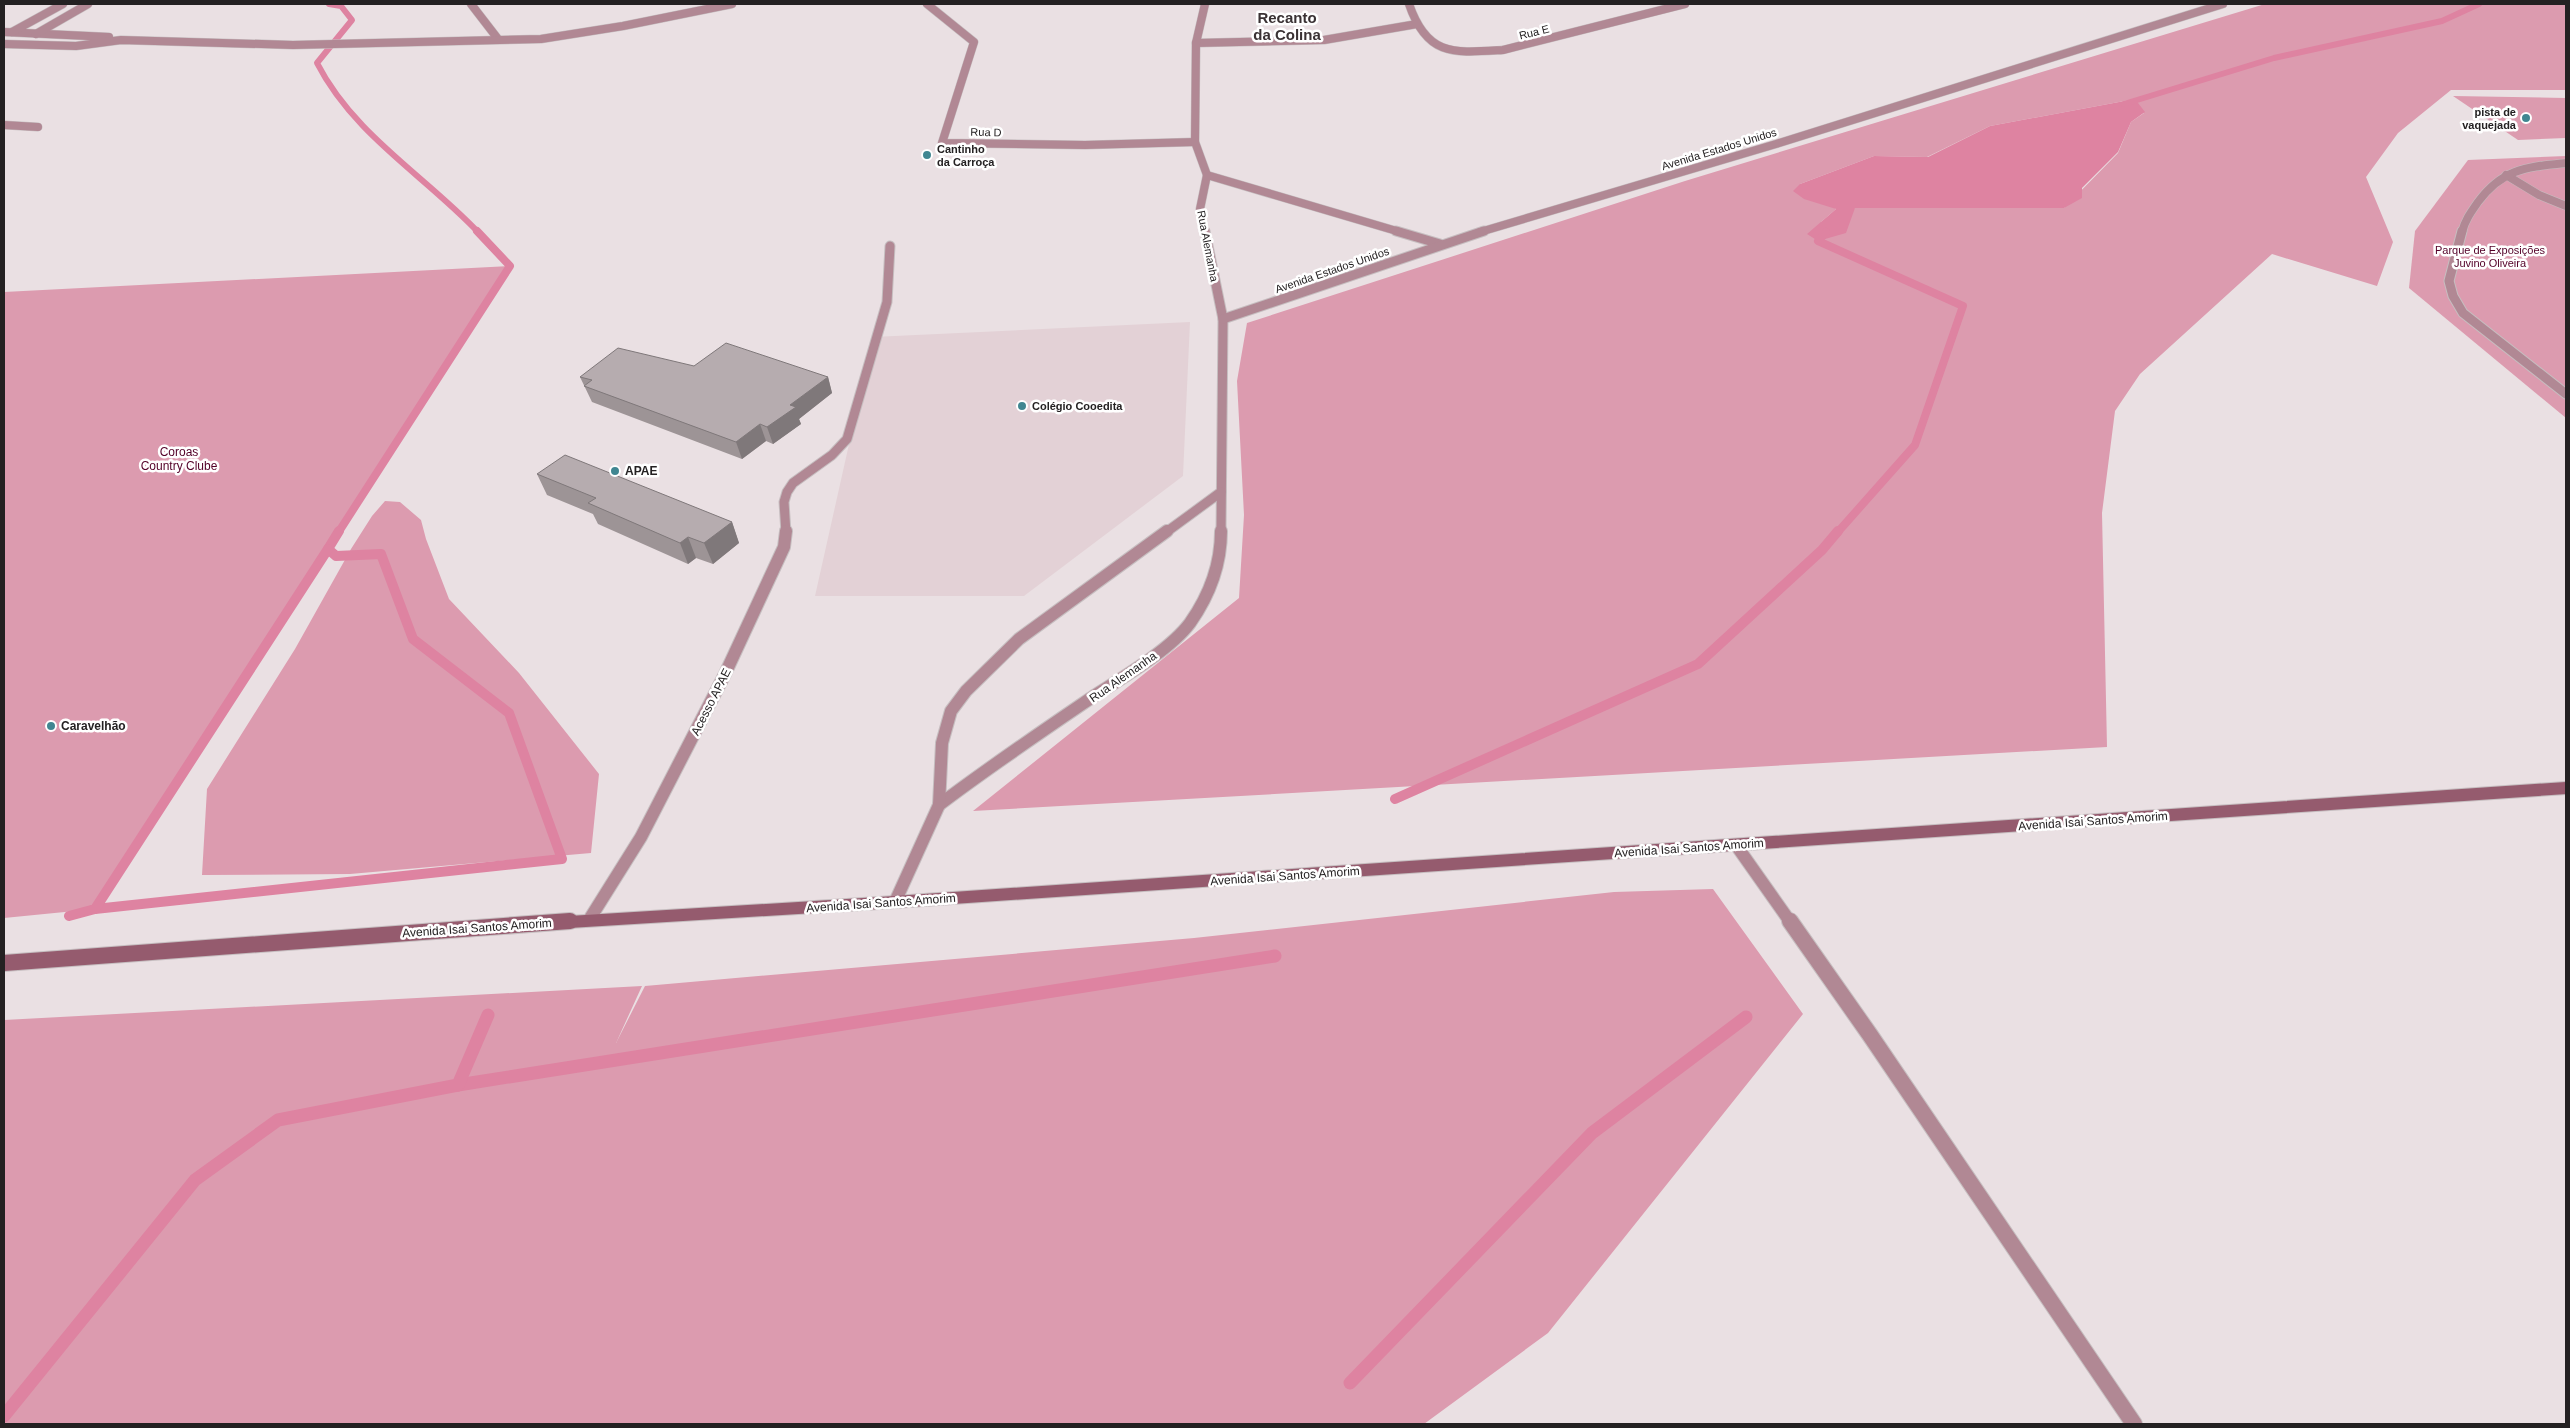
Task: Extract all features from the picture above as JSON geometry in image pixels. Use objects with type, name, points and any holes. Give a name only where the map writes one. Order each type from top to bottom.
[{"type":"main road","name":"Avenida Isai Santos Amorim","points":[[4,963],[589,920],[895,902],[2566,788]]},
{"type":"street","points":[[4,37],[8,32],[63,4]]},
{"type":"street","points":[[4,54],[88,4]]},
{"type":"street","points":[[471,4],[498,39]]},
{"type":"street","points":[[4,44],[76,46],[121,40],[293,45],[405,44],[562,37],[732,4]]},
{"type":"street","name":"Rua D","points":[[927,4],[974,42],[942,143],[1085,145],[1196,142]]},
{"type":"street","points":[[1205,4],[1196,43],[1196,142],[1207,175],[1440,244]]},
{"type":"street","name":"Rua E","points":[[1409,4],[1417,24],[1428,40],[1438,46],[1467,50],[1503,50],[1685,4]]},
{"type":"street","name":"Avenida Estados Unidos","points":[[1222,319],[1440,244],[1776,144],[2223,4]]},
{"type":"street","points":[[1196,43],[1324,40],[1417,24]]},
{"type":"street","points":[[8,32],[109,37],[121,40]]},
{"type":"street","points":[[4,125],[38,127]]},
{"type":"street","points":[[2566,163],[2527,167],[2506,175],[2491,185],[2466,220],[2449,281],[2453,296],[2463,313],[2566,394]]},
{"type":"street","name":"Rua Alemanha","points":[[939,805],[993,764],[1153,657],[1189,624],[1212,584],[1221,548],[1222,319],[1200,209],[1207,175]]},
{"type":"street","points":[[2506,175],[2539,195],[2566,206]]},
{"type":"street","name":"Acesso APAE","points":[[589,920],[641,837],[725,674],[784,547],[786,533],[784,502],[793,483],[832,455],[847,439],[869,370],[887,302],[890,246]]},
{"type":"street","name":"Rua Alemanha","points":[[895,902],[939,805],[942,743],[945,728],[951,711],[966,690],[1018,639],[1220,492]]},
{"type":"street","points":[[1736,845],[1864,1027],[2134,1424]]},
{"type":"shaded area","points":[[2135,99],[2145,112],[2131,122],[2118,152],[2082,188],[2082,198],[2064,208],[1855,208],[1846,233],[1818,241],[1807,234],[1836,209],[1804,199],[1793,191],[1800,184],[1874,156],[1928,157],[1990,126]]},
{"type":"shaded area","name":"Colégio Cooedita","points":[[1190,322],[1183,476],[1024,596],[815,596],[873,337]]},
{"type":"green space","points":[[2265,4],[2566,4],[2566,90],[2451,90],[2398,133],[2366,177],[2393,242],[2377,286],[2272,254],[2140,374],[2115,411],[2102,513],[2107,747],[973,811],[1239,598],[1244,515],[1237,381],[1247,323],[1685,181]],"holes":[[[2135,99],[2144,113],[2131,122],[2118,153],[2064,208],[1855,208],[1821,222],[1836,209],[1800,184],[1874,156],[1927,157],[1990,126]]]},
{"type":"green space","name":"pista de vaquejada","points":[[2453,96],[2566,98],[2566,138],[2518,140]]},
{"type":"green space","name":"Parque de Exposições Juvino Oliveira","points":[[2566,156],[2566,418],[2409,288],[2415,231],[2468,160]]},
{"type":"green space","name":"Coroas Country Clube","points":[[510,266],[95,909],[4,918],[4,292]]},
{"type":"green space","points":[[385,501],[400,502],[421,520],[426,539],[449,599],[519,673],[599,774],[591,853],[350,874],[202,875],[207,789],[295,649],[351,549],[372,516]]},
{"type":"green space","points":[[1713,889],[1803,1014],[1548,1333],[1424,1424],[4,1424],[4,1020],[642,986],[616,1043],[645,986],[1194,938],[1614,892]]},
{"type":"building","points":[[726,343],[828,377],[790,405],[796,407],[767,427],[760,424],[736,442],[584,386],[592,380],[580,377],[618,348],[694,366]]},
{"type":"building","points":[[565,455],[732,522],[704,543],[688,537],[680,543],[588,503],[596,498],[537,474]]},
{"type":"waterway","points":[[329,4],[341,6],[352,20],[317,63],[332,89],[370,133],[477,231]]},
{"type":"waterway","points":[[2124,104],[2274,58],[2442,21],[2479,4]]},
{"type":"waterway","points":[[338,533],[510,266],[477,231]]},
{"type":"waterway","points":[[1826,232],[1818,241],[1963,306],[1915,445],[1837,533]]},
{"type":"waterway","points":[[328,549],[339,531]]},
{"type":"waterway","points":[[1395,799],[1698,664],[1822,550],[1838,531]]},
{"type":"waterway","points":[[95,909],[328,549]]},
{"type":"waterway","points":[[95,909],[562,859],[509,713],[413,639],[381,554],[336,556],[328,549]]},
{"type":"waterway","points":[[69,916],[95,909]]},
{"type":"waterway","points":[[458,1085],[1275,956]]},
{"type":"waterway","points":[[458,1085],[488,1015]]},
{"type":"waterway","points":[[1350,1383],[1592,1133],[1746,1017]]},
{"type":"waterway","points":[[4,1416],[195,1180],[278,1120],[458,1085]]},
{"type":"place","name":"pista de vaquejada","points":[[2526,118]]},
{"type":"place","name":"Cantinho da Carroça","points":[[927,155]]},
{"type":"place","name":"Colégio Cooedita","points":[[1022,406]]},
{"type":"place","name":"APAE","points":[[615,471]]},
{"type":"place","name":"Caravelhão","points":[[51,726]]},
{"type":"district","name":"Recanto da Colina","points":[[1287,26]]}]
